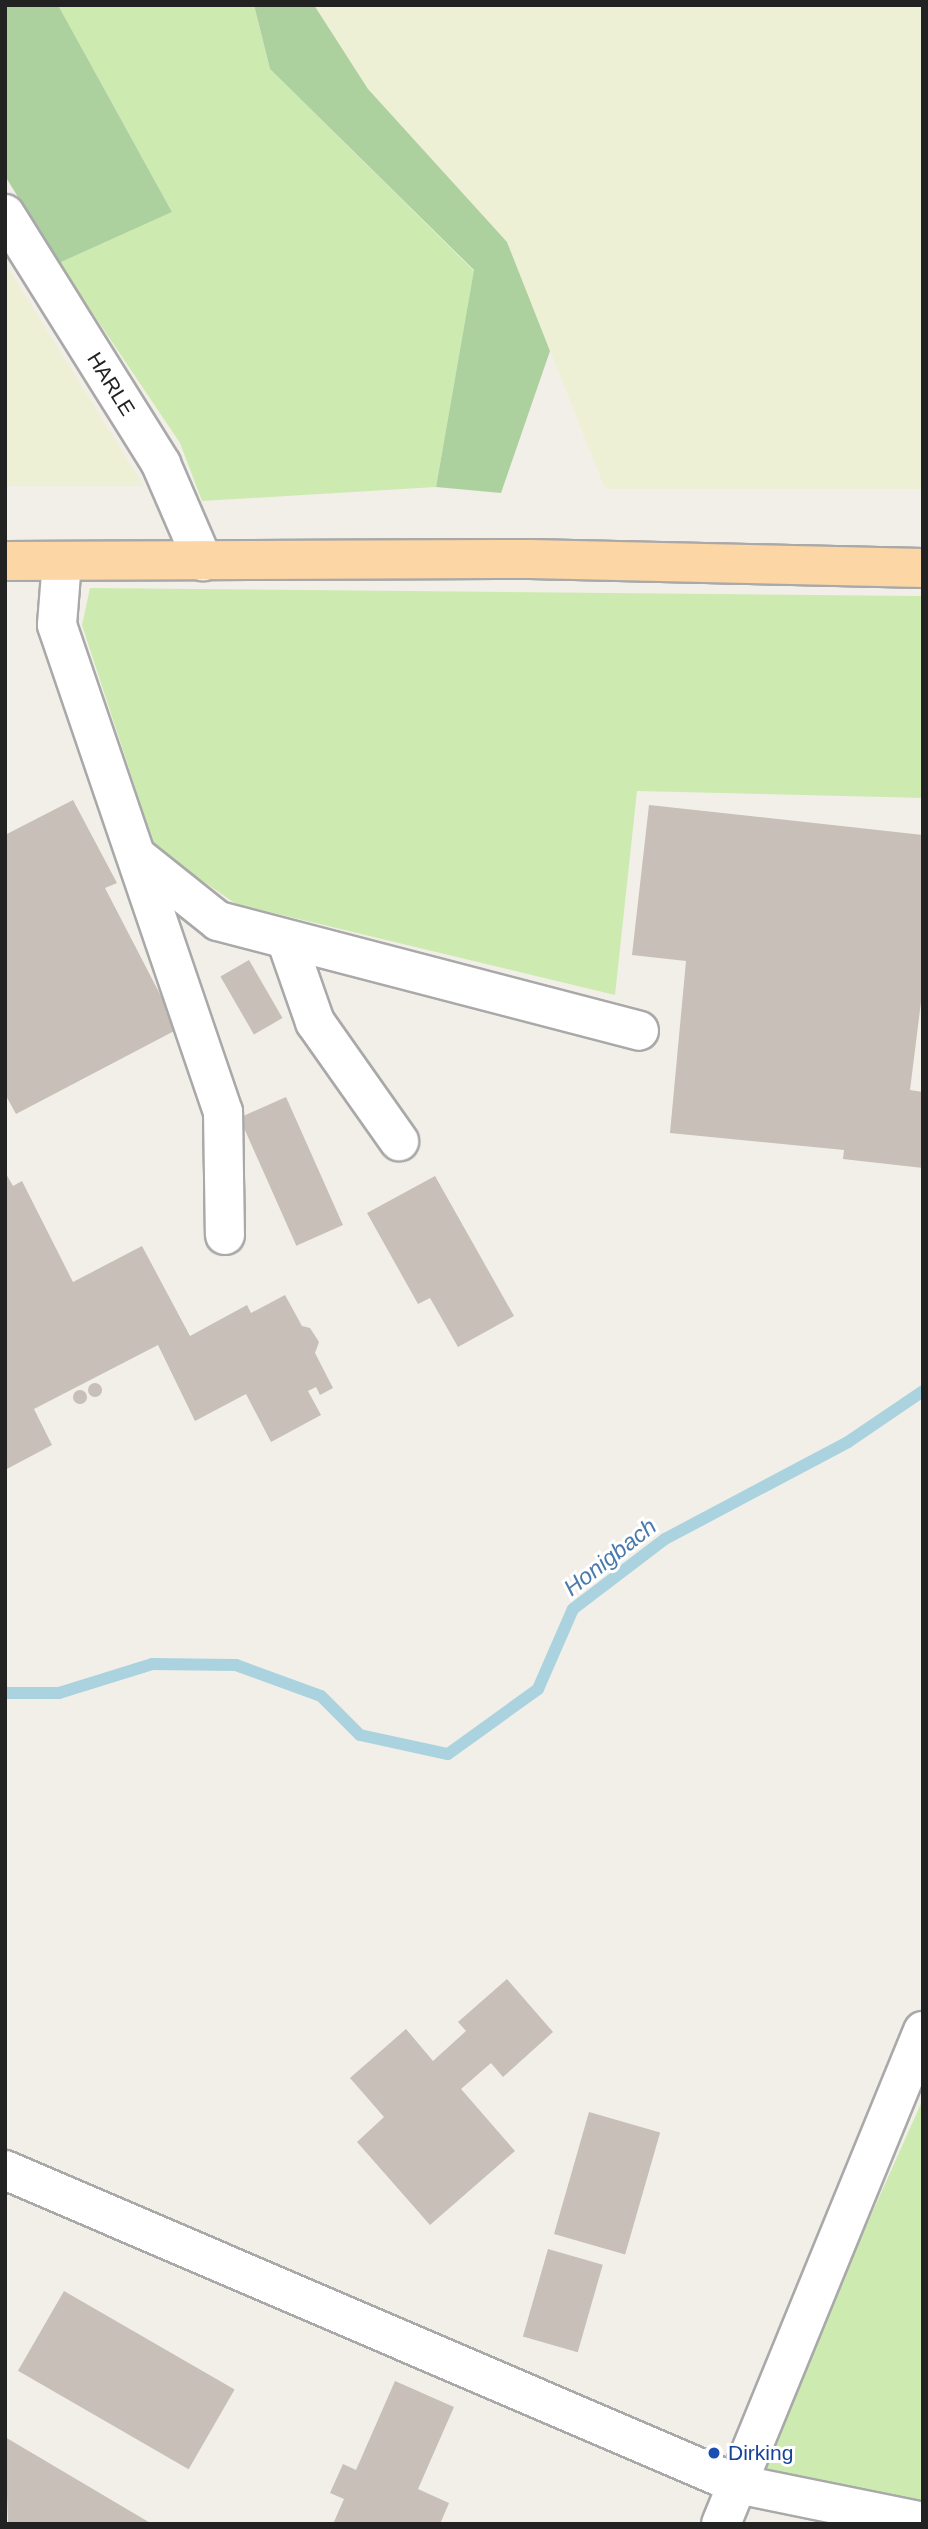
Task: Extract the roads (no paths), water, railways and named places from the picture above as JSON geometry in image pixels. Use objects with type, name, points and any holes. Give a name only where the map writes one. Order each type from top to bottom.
[{"type":"main road","points":[[5,561],[530,559],[923,568]]},
{"type":"street","name":"HARLE","points":[[5,214],[160,464],[204,561]]},
{"type":"street","points":[[62,561],[57,625],[139,858],[223,1111],[225,1235]]},
{"type":"street","points":[[139,858],[218,921],[287,942],[639,1031]]},
{"type":"street","points":[[287,942],[315,1022],[399,1141]]},
{"type":"street","points":[[721,2524],[923,2031]]},
{"type":"street","points":[[5,2170],[737,2484],[923,2522]]},
{"type":"waterway","name":"Honigbach","points":[[5,1693],[59,1693],[152,1664],[236,1665],[321,1696],[360,1735],[448,1754],[538,1689],[573,1609],[665,1539],[848,1442],[923,1391]]},
{"type":"place","name":"Dirking","points":[[714,2453]]}]
